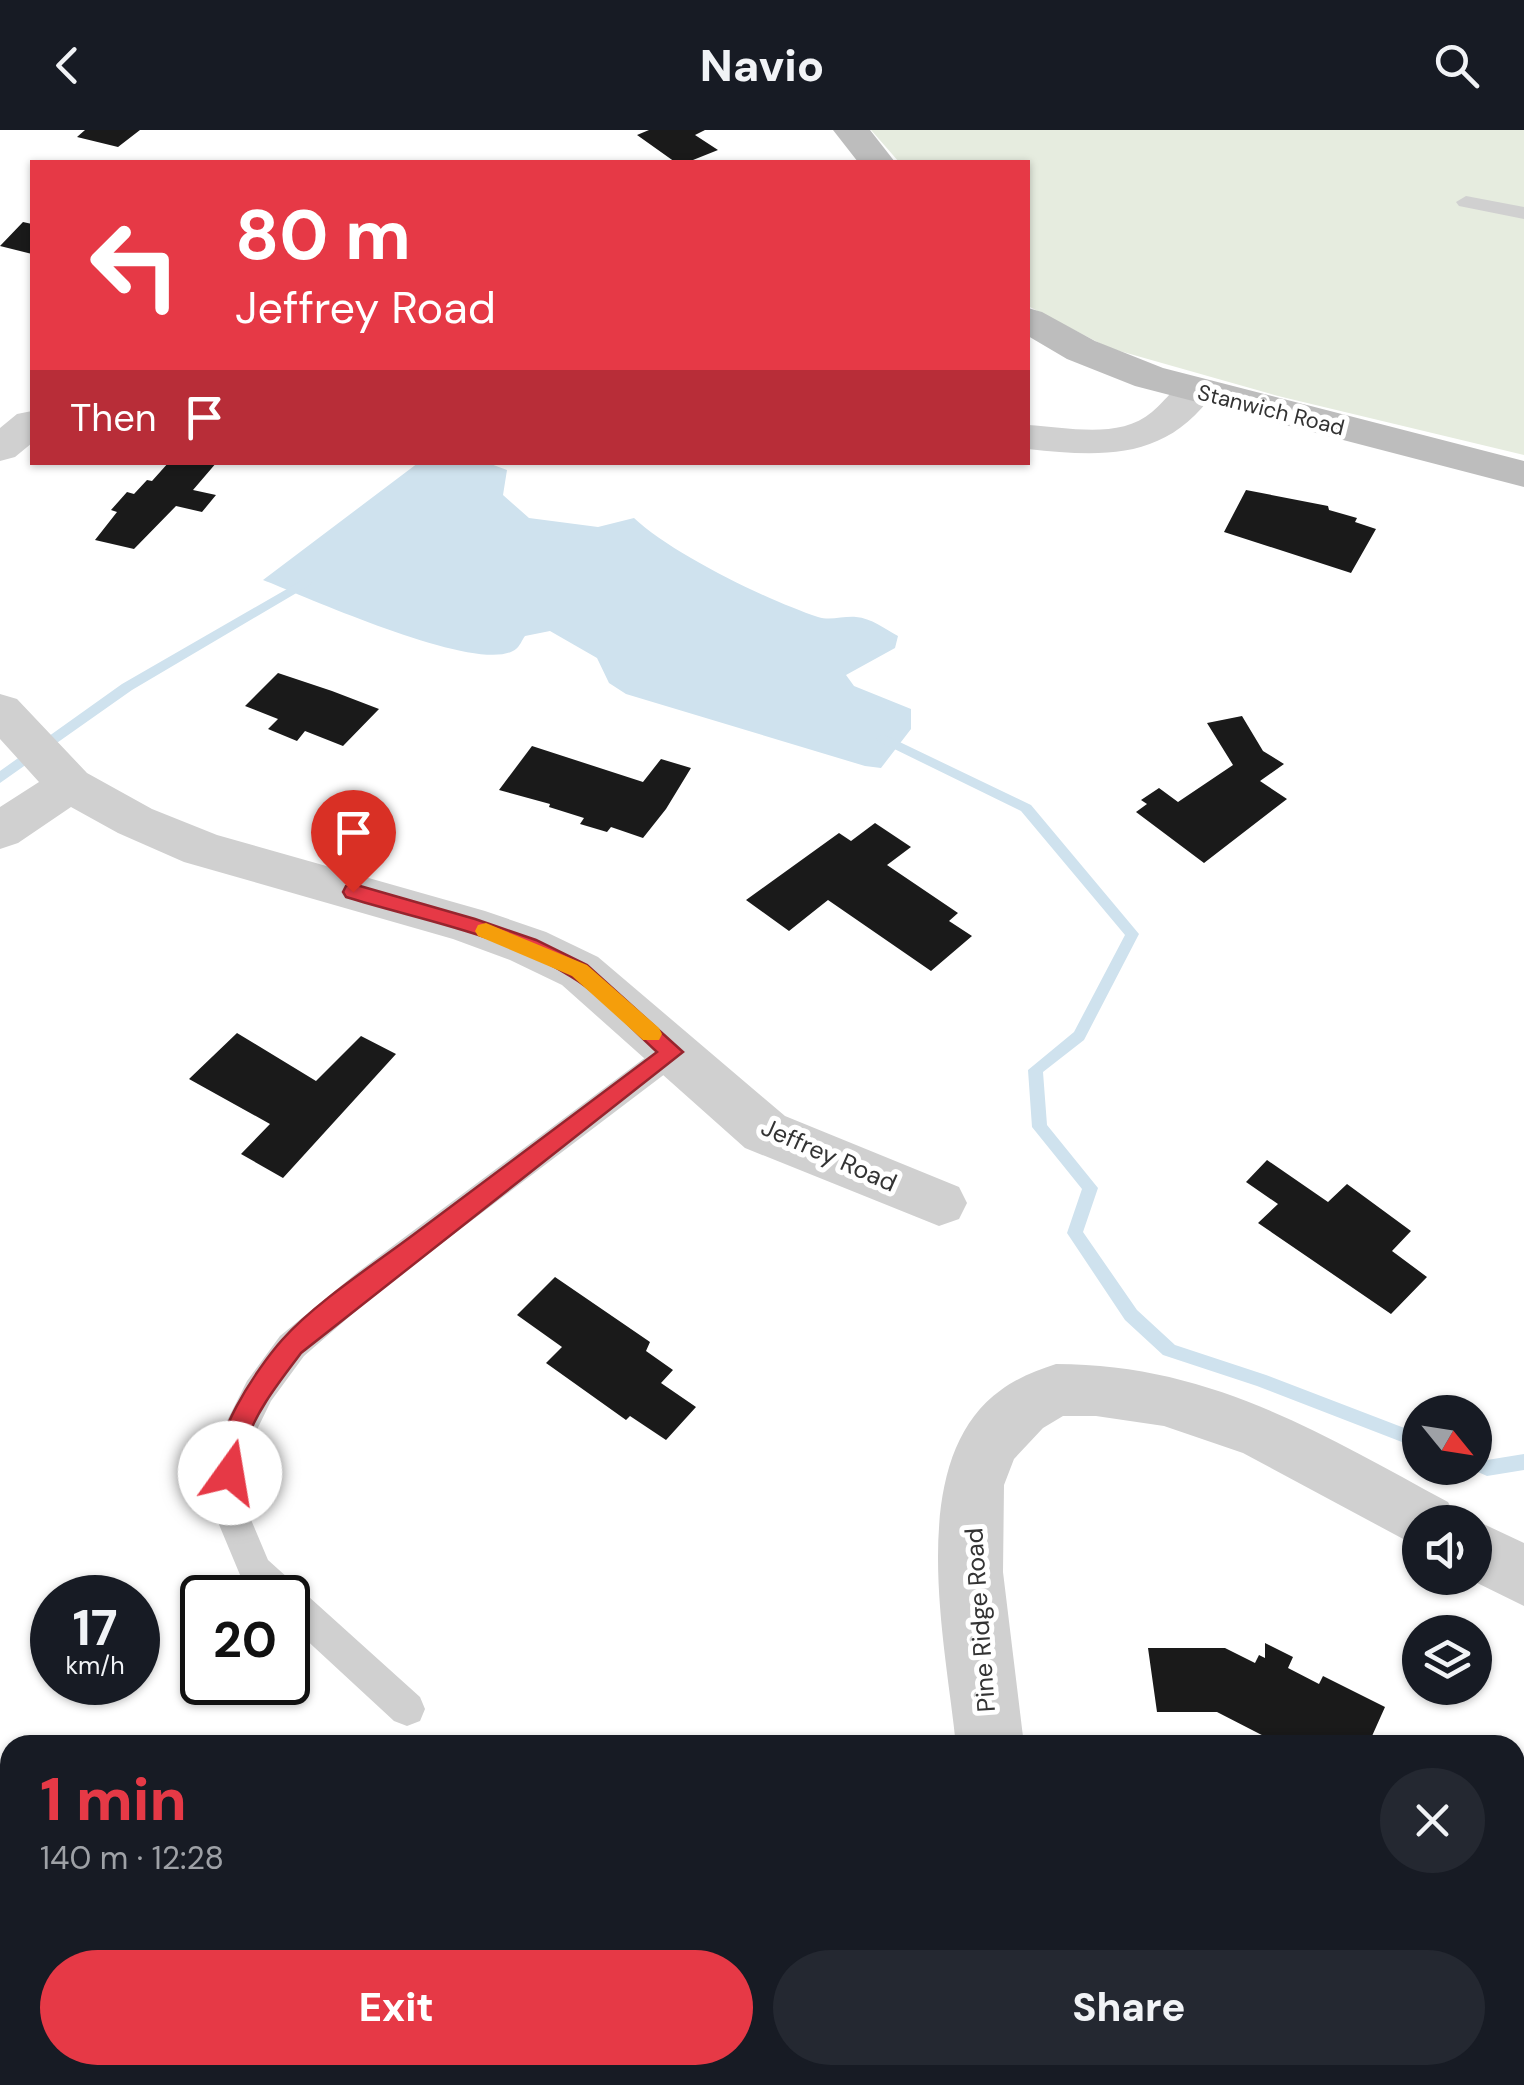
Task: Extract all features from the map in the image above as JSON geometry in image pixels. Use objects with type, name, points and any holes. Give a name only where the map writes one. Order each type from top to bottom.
[{"type":"street","points":[[851,130],[876,160]]},
{"type":"street","name":"Stanwich Road","points":[[1030,321],[1119,366],[1195,392],[1524,474]]},
{"type":"street","points":[[1030,438],[1102,444],[1164,424],[1195,392]]},
{"type":"street","points":[[0,448],[30,424]]},
{"type":"street","name":"Jeffrey Road","points":[[0,710],[70,785],[135,821],[202,849],[467,924],[528,946],[580,971],[765,1132],[939,1203]]},
{"type":"street","points":[[0,831],[70,785]]},
{"type":"street","name":"Pine Ridge Road","points":[[989,1735],[972,1572],[972,1485],[990,1442],[1021,1409],[1056,1390],[1096,1390],[1164,1400],[1262,1432],[1402,1509]]},
{"type":"street","points":[[1492,1558],[1524,1576]]},
{"type":"lane","points":[[1466,202],[1524,213]]},
{"type":"lane","points":[[261,1575],[227,1503],[233,1443],[259,1391],[292,1346],[356,1292],[672,1052]]},
{"type":"lane","points":[[310,1621],[407,1709]]},
{"type":"shaded area","points":[[871,130],[1524,130],[1524,455],[1278,396],[1109,348],[1030,307],[1030,160],[897,160]]},
{"type":"water","points":[[415,465],[493,465],[507,470],[503,495],[529,518],[598,527],[634,518],[695,561],[773,599],[823,618],[867,619],[898,636],[895,648],[846,675],[854,686],[911,709],[911,729],[881,768],[865,766],[626,694],[609,683],[597,658],[550,631],[525,636],[516,649],[497,655],[468,652],[393,631],[263,580]]},
{"type":"building","points":[[85,130],[140,130],[118,147],[77,137]]},
{"type":"building","points":[[649,130],[705,130],[695,135],[718,150],[693,160],[672,160],[637,135]]},
{"type":"building","points":[[23,222],[30,224],[30,254],[0,246]]},
{"type":"building","points":[[166,465],[214,465],[193,490],[216,495],[202,512],[176,506],[134,549],[95,540],[117,512],[111,510],[127,492],[134,494],[147,480],[152,481]]},
{"type":"building","points":[[1246,490],[1328,506],[1329,510],[1357,518],[1355,522],[1376,529],[1351,573],[1224,532]]},
{"type":"building","points":[[278,673],[379,709],[343,746],[305,731],[297,741],[268,729],[278,719],[245,706]]},
{"type":"building","points":[[1242,716],[1263,751],[1284,764],[1260,781],[1287,799],[1204,863],[1136,812],[1147,804],[1141,800],[1159,788],[1178,802],[1233,765],[1207,723]]},
{"type":"building","points":[[532,746],[643,782],[661,759],[691,768],[643,838],[611,827],[607,832],[580,824],[584,818],[499,790]]},
{"type":"building","points":[[875,823],[911,847],[887,865],[958,913],[949,921],[972,936],[931,971],[828,900],[789,931],[746,900],[839,833],[851,841]]},
{"type":"building","points":[[237,1033],[316,1081],[361,1036],[396,1054],[283,1178],[241,1154],[270,1124],[189,1079]]},
{"type":"building","points":[[1267,1160],[1328,1202],[1347,1184],[1411,1231],[1392,1251],[1427,1277],[1391,1314],[1258,1223],[1278,1204],[1246,1182]]},
{"type":"building","points":[[555,1277],[650,1342],[646,1351],[673,1370],[661,1383],[696,1407],[666,1440],[630,1416],[626,1420],[546,1363],[562,1347],[517,1315]]},
{"type":"building","points":[[1265,1643],[1293,1657],[1288,1668],[1319,1684],[1323,1676],[1385,1707],[1372,1735],[1262,1735],[1217,1712],[1157,1712],[1148,1648],[1225,1648],[1255,1663],[1259,1655],[1265,1658]]},
{"type":"waterway","points":[[0,778],[127,687],[306,582]]},
{"type":"waterway","points":[[883,738],[1026,808],[1132,934],[1079,1036],[1035,1070],[1040,1127],[1090,1188],[1075,1233],[1131,1315],[1169,1350],[1260,1380],[1402,1435]]},
{"type":"waterway","points":[[1492,1467],[1524,1462]]},
{"type":"slow traffic","points":[[486,931],[580,971],[651,1034]]},
{"type":"route","points":[[230,1473],[233,1443],[259,1391],[292,1346],[369,1282],[672,1052],[580,971],[528,946],[467,924],[353,892]]}]
